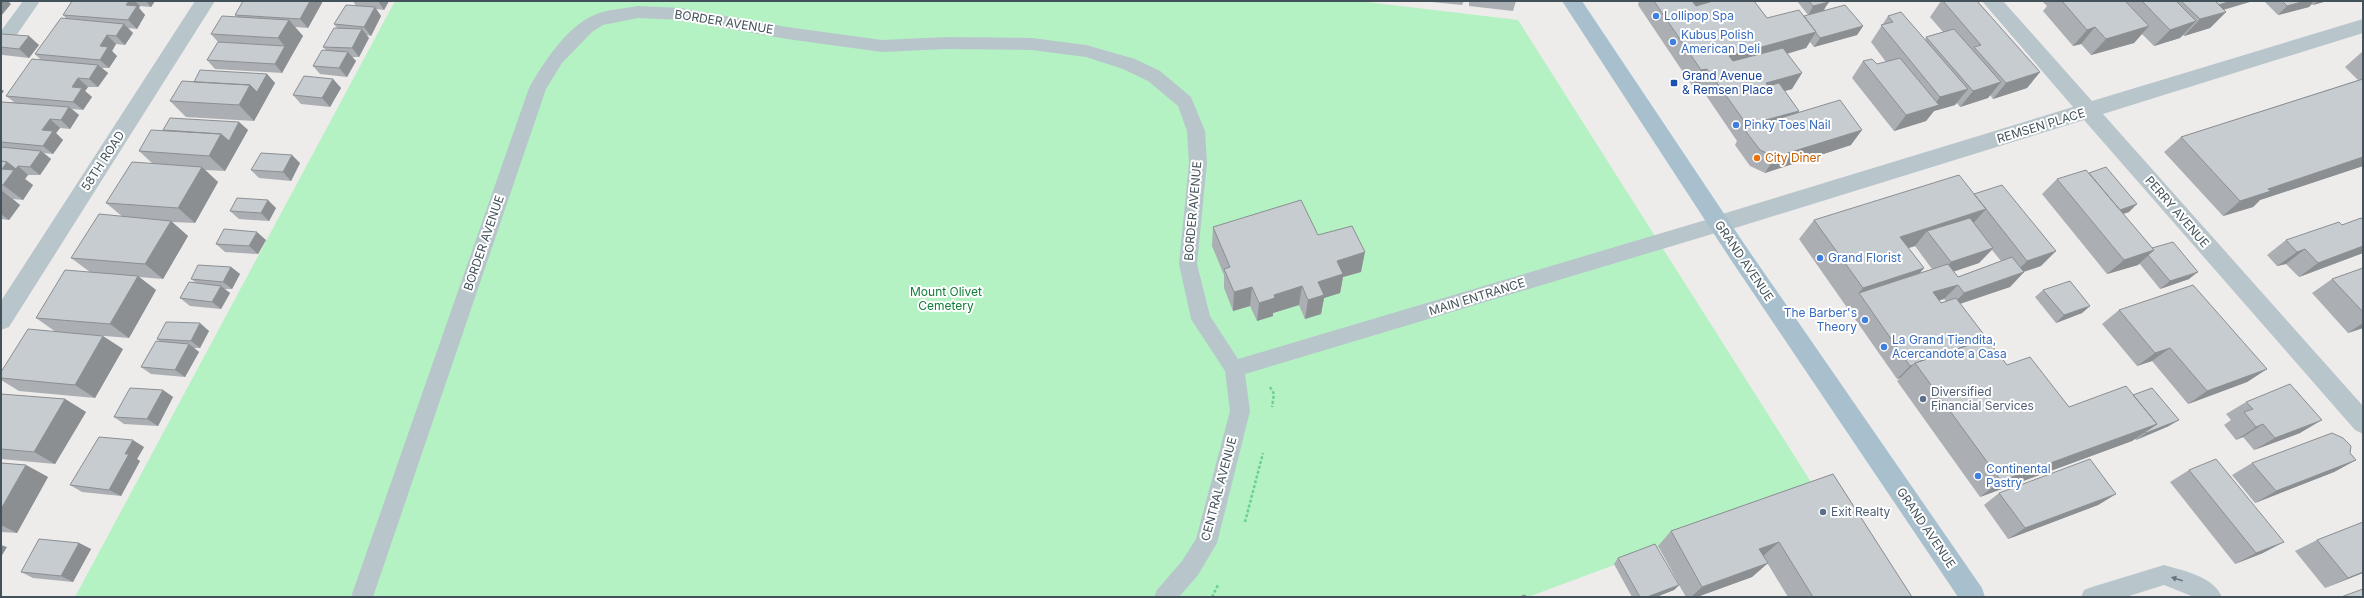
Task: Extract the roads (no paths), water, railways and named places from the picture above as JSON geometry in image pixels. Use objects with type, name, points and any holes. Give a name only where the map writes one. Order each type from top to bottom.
[{"type":"main road","name":"GRAND AVENUE","points":[[1572,1],[1719,224],[1973,597]]},
{"type":"street","name":"58TH ROAD","points":[[1,320],[205,1]]},
{"type":"street","name":"PERRY AVENUE","points":[[1992,1],[2363,423]]},
{"type":"street","name":"REMSEN PLACE","points":[[1719,224],[2363,26]]},
{"type":"lane","points":[[1,44],[32,1]]},
{"type":"lane","name":"BORDER AVENUE","points":[[362,597],[538,88],[556,58],[570,42],[598,20],[638,12],[681,14],[787,33],[882,46],[947,43],[1032,44],[1086,50],[1129,64],[1154,76],[1185,102],[1196,131],[1198,163],[1188,264],[1201,319],[1234,369]]},
{"type":"lane","name":"MAIN ENTRANCE","points":[[1234,369],[1719,224]]},
{"type":"lane","name":"CENTRAL AVENUE","points":[[1165,597],[1190,568],[1206,543],[1240,411],[1234,369]]},
{"type":"lane","points":[[2092,597],[2164,575],[2195,585],[2211,597]]},
{"type":"place","name":"Lollipop Spa","points":[[1656,16]]},
{"type":"place","name":"Kubus Polish American Deli","points":[[1673,42]]},
{"type":"place","name":"Grand Avenue & Remsen Place","points":[[1674,83]]},
{"type":"place","name":"Pinky Toes Nail","points":[[1736,125]]},
{"type":"place","name":"City Diner","points":[[1757,158]]},
{"type":"place","name":"Grand Florist","points":[[1820,258]]},
{"type":"place","name":"The Barber's Theory","points":[[1865,320]]},
{"type":"place","name":"La Grand Tiendita, Acercandote a Casa","points":[[1884,347]]},
{"type":"place","name":"Diversified Financial Services","points":[[1923,399]]},
{"type":"place","name":"Continental Pastry","points":[[1978,476]]},
{"type":"place","name":"Exit Realty","points":[[1823,512]]},
{"type":"park label","name":"Mount Olivet Cemetery","points":[[946,299]]}]
